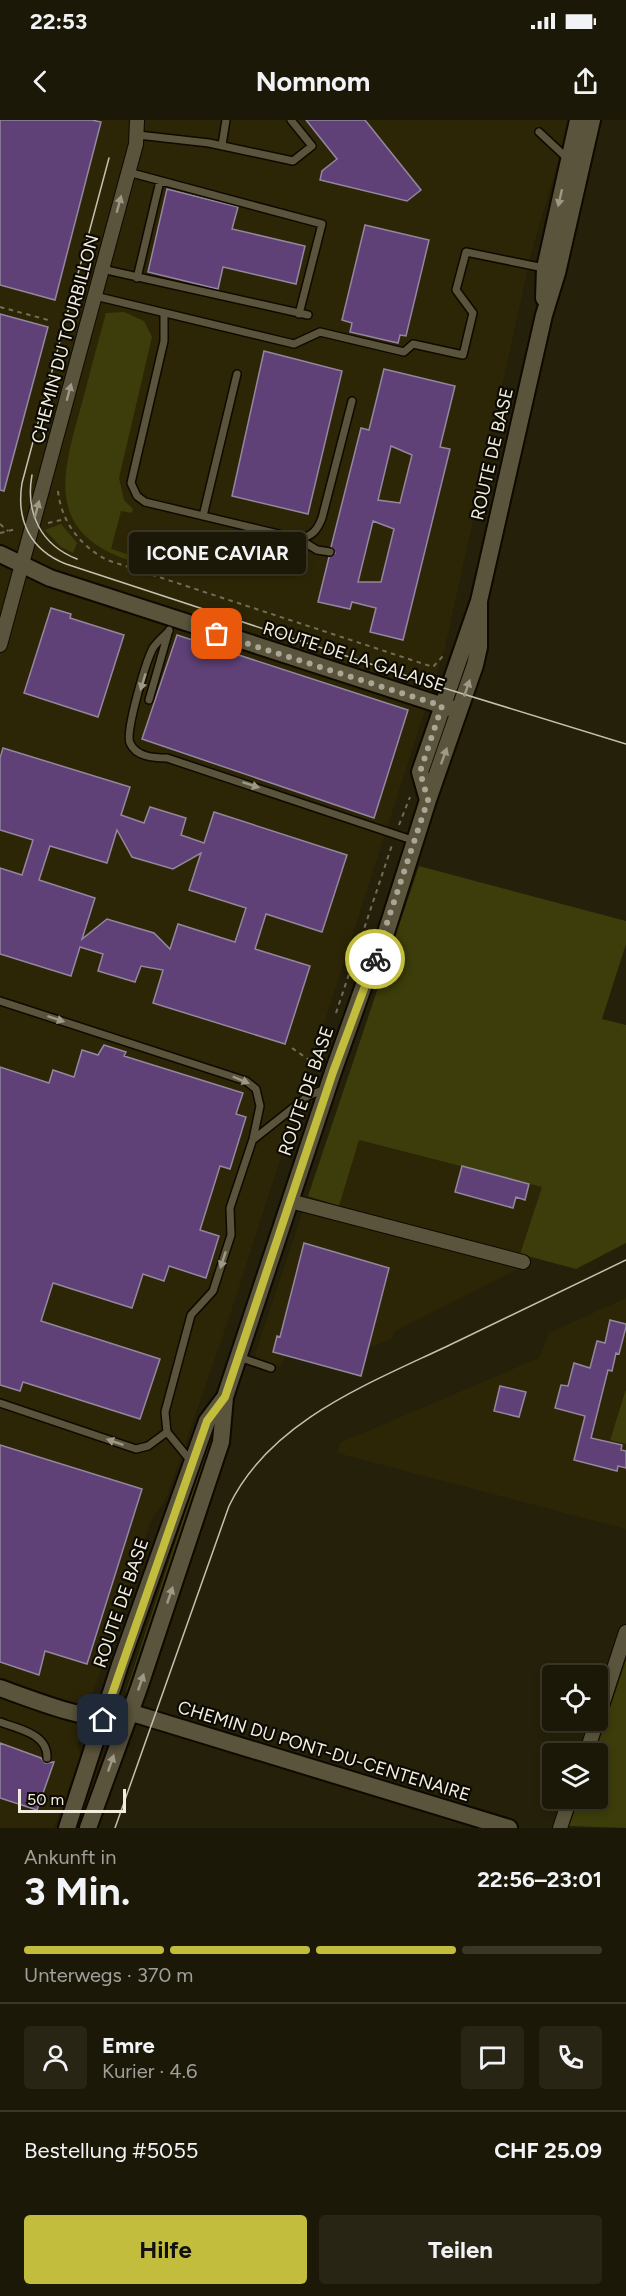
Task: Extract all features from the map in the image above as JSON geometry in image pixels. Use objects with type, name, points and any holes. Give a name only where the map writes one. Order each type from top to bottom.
[{"type":"street","name":"CHEMIN DU TOURBILLON","points":[[0,645],[138,135],[137,120]]},
{"type":"street","name":"ROUTE DE BASE","points":[[575,164],[578,120]]},
{"type":"street","name":"ROUTE DE BASE","points":[[428,800],[420,772],[479,602],[544,315],[551,271],[575,164],[592,120]]},
{"type":"street","name":"ROUTE DE LA GALAISE","points":[[0,554],[50,578],[171,626],[459,711]]},
{"type":"street","name":"ROUTE DE BASE","points":[[88,1828],[221,1442],[225,1397],[327,1088],[364,985],[383,942],[459,711],[479,647],[479,602]]},
{"type":"street","points":[[290,1201],[523,1262]]},
{"type":"street","name":"ROUTE DE BASE","points":[[67,1828],[110,1696],[207,1421],[225,1397]]},
{"type":"street","points":[[590,1743],[626,1632]]},
{"type":"street","points":[[0,1688],[103,1720],[120,1737]]},
{"type":"street","points":[[110,1696],[129,1712]]},
{"type":"street","points":[[103,1720],[129,1712]]},
{"type":"street","name":"CHEMIN DU PONT-DU-CENTENAIRE","points":[[129,1712],[508,1828]]},
{"type":"street","points":[[560,1828],[566,1809]]},
{"type":"lane","points":[[222,145],[226,120]]},
{"type":"lane","points":[[138,135],[222,145],[294,161],[312,146],[291,120]]},
{"type":"lane","points":[[539,132],[575,164]]},
{"type":"lane","points":[[128,172],[322,224],[299,314]]},
{"type":"lane","points":[[137,278],[160,181]]},
{"type":"lane","points":[[95,296],[294,344],[320,332],[404,352],[414,344],[463,355],[473,313],[456,290],[466,252],[551,271]]},
{"type":"lane","points":[[102,269],[308,315]]},
{"type":"lane","points":[[164,313],[164,341],[131,483],[137,496],[145,502],[299,539],[317,550],[330,552]]},
{"type":"lane","points":[[203,516],[237,374]]},
{"type":"lane","points":[[299,539],[308,537],[317,529],[352,401]]},
{"type":"lane","points":[[149,700],[171,626]]},
{"type":"lane","points":[[171,626],[153,648],[129,731],[128,741],[133,748],[139,753],[167,758],[415,841]]},
{"type":"lane","points":[[0,1001],[246,1081],[256,1089],[260,1106],[253,1139],[230,1208],[231,1235],[213,1291],[191,1316],[165,1413],[167,1432],[192,1462]]},
{"type":"lane","points":[[253,1139],[308,1096],[327,1088]]},
{"type":"lane","points":[[239,1357],[272,1368]]},
{"type":"lane","points":[[0,1403],[136,1449],[148,1446],[167,1432]]},
{"type":"lane","points":[[0,1722],[38,1737],[46,1744],[47,1758]]},
{"type":"path","points":[[0,307],[52,321]]},
{"type":"path","points":[[57,483],[61,507],[72,530],[91,550],[107,560],[433,667],[444,656]]},
{"type":"path","points":[[0,524],[8,531],[0,533]]},
{"type":"path","points":[[292,1048],[315,1064]]},
{"type":"shaded area","points":[[0,120],[570,120],[531,254],[445,648],[230,1315],[164,1503],[152,1518],[95,1686],[77,1745],[81,1754],[54,1828],[0,1828]]},
{"type":"shaded area","points":[[124,312],[144,321],[152,337],[119,478],[124,500],[133,509],[132,513],[121,511],[111,549],[130,555],[128,560],[102,548],[84,534],[72,518],[66,500],[65,480],[73,435],[106,313]]},
{"type":"shaded area","points":[[61,524],[77,543],[73,553],[61,547],[45,530]]},
{"type":"shaded area","points":[[419,866],[626,921],[626,944],[602,1019],[626,1025],[626,1243],[576,1269],[520,1254],[542,1187],[359,1140],[339,1206],[308,1196]]},
{"type":"shaded area","points":[[358,1140],[542,1187],[520,1254],[531,1258],[520,1268],[395,1331],[391,1339],[367,1349],[361,1376],[285,1356],[281,1367],[254,1358],[308,1196],[339,1206]]},
{"type":"shaded area","points":[[626,1298],[626,1389],[610,1439],[626,1444],[626,1529],[337,1453],[340,1443],[539,1358],[549,1333]]},
{"type":"shaded area","points":[[626,1389],[626,1444],[610,1440]]},
{"type":"shaded area","points":[[216,1419],[220,1421],[126,1694],[126,1691]]},
{"type":"shaded area","points":[[626,1660],[626,1828],[569,1826],[575,1809],[608,1809],[608,1743],[598,1743],[602,1731],[608,1731],[608,1714]]},
{"type":"building","points":[[0,120],[92,120],[101,122],[55,300],[0,285]]},
{"type":"building","points":[[306,120],[365,120],[421,190],[407,201],[320,180],[322,171],[337,159]]},
{"type":"building","points":[[167,189],[238,207],[232,229],[305,246],[296,284],[223,267],[218,289],[148,272]]},
{"type":"building","points":[[365,225],[429,240],[406,336],[400,335],[398,343],[350,332],[352,323],[342,320]]},
{"type":"building","points":[[0,314],[48,327],[4,491],[0,490]]},
{"type":"building","points":[[264,351],[342,371],[308,514],[232,496]]},
{"type":"building","points":[[384,369],[455,386],[440,447],[450,449],[403,640],[370,632],[376,608],[352,602],[350,609],[318,602],[329,557],[335,553],[331,547],[361,428],[369,430]],"holes":[[[391,446],[412,455],[400,503],[378,500]],[[373,521],[394,529],[381,582],[358,582]]]},
{"type":"building","points":[[51,608],[71,614],[70,618],[124,635],[98,717],[24,693]]},
{"type":"building","points":[[177,635],[408,710],[374,818],[142,739]]},
{"type":"building","points":[[3,748],[130,787],[121,815],[144,823],[150,807],[186,818],[181,835],[204,843],[214,812],[347,855],[322,932],[266,914],[255,949],[310,966],[285,1044],[153,1003],[163,970],[141,966],[135,982],[98,971],[103,954],[80,947],[71,976],[0,954],[0,868],[22,875],[33,840],[0,830],[0,758]],"holes":[[[117,830],[132,857],[173,869],[201,853],[189,890],[246,908],[235,942],[178,924],[170,949],[154,933],[107,919],[82,939],[95,898],[39,880],[50,846],[107,863]]]},
{"type":"building","points":[[104,1045],[126,1052],[124,1056],[243,1093],[236,1114],[246,1117],[230,1169],[220,1166],[200,1230],[219,1236],[206,1278],[169,1266],[164,1281],[143,1274],[132,1308],[53,1283],[41,1321],[160,1359],[140,1419],[23,1382],[20,1391],[0,1385],[0,1067],[49,1083],[53,1070],[74,1077],[82,1050],[98,1055]]},
{"type":"building","points":[[462,1166],[529,1184],[525,1200],[516,1197],[513,1208],[455,1192]]},
{"type":"building","points":[[304,1243],[389,1268],[361,1376],[273,1352],[277,1336],[280,1337]]},
{"type":"building","points":[[610,1320],[626,1324],[626,1327],[612,1371],[608,1370],[591,1438],[622,1445],[621,1450],[626,1451],[626,1468],[618,1466],[617,1471],[574,1460],[585,1416],[555,1408],[561,1385],[568,1386],[574,1363],[590,1368],[597,1341],[605,1343]]},
{"type":"building","points":[[500,1386],[526,1392],[519,1417],[494,1411]]},
{"type":"building","points":[[0,1445],[142,1489],[87,1664],[45,1651],[39,1675],[0,1662]]},
{"type":"building","points":[[0,1743],[41,1758],[45,1763],[54,1762],[37,1810],[0,1798]]},
{"type":"tram line","points":[[109,158],[22,483],[21,509],[28,532],[35,542],[43,551],[66,564],[447,689],[626,744]]},
{"type":"tram line","points":[[32,475],[31,502],[38,526],[54,545],[77,559]]},
{"type":"tram line","points":[[115,1828],[229,1506],[248,1475],[271,1449],[298,1426],[361,1388],[626,1260]]},
{"type":"way so far","points":[[217,634],[442,706],[420,772],[428,800],[383,942],[375,959]]},
{"type":"place","name":"ICONE CAVIAR","points":[[217,634]]},
{"type":"route","points":[[103,1720],[120,1665],[207,1421],[225,1397],[333,1072],[375,959]]}]
